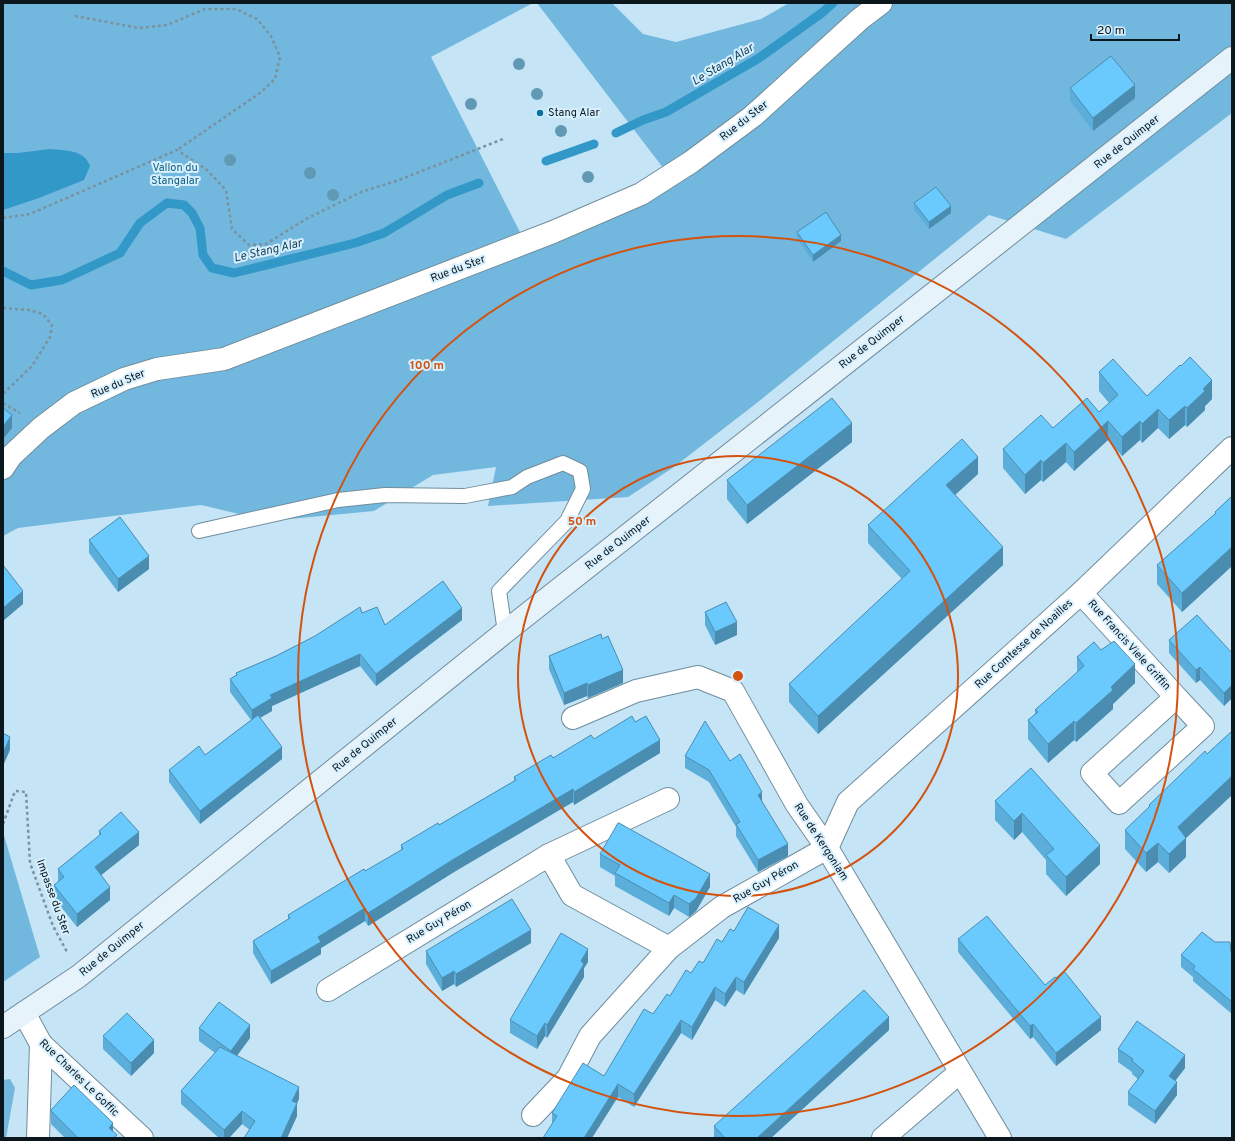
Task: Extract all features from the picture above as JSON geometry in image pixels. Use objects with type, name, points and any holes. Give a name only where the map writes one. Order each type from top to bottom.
[{"type":"main road","name":"Rue de Quimper","points":[[3,1027],[79,976],[505,632],[1232,58]]},
{"type":"street","name":"Rue du Ster","points":[[3,468],[11,456],[41,428],[74,403],[124,379],[156,369],[224,359],[553,232],[641,194],[691,162],[753,116],[860,19],[881,3]]},
{"type":"street","name":"Rue Comtesse de Noailles","points":[[827,848],[848,802],[1081,593],[1232,448]]},
{"type":"street","name":"Rue Francis Viele Griffin","points":[[1081,593],[1203,726],[1119,803],[1092,773],[1176,697]]},
{"type":"street","name":"Rue de Kergoniam","points":[[573,718],[636,691],[698,677],[733,691],[797,806],[827,848],[1000,1138]]},
{"type":"street","name":"Rue Guy Péron","points":[[328,990],[549,855],[668,799]]},
{"type":"street","name":"Rue Guy Péron","points":[[533,1115],[568,1078],[590,1036],[668,948],[722,907],[827,848]]},
{"type":"street","points":[[549,855],[572,895],[668,948]]},
{"type":"street","name":"Rue Charles Le Goffic","points":[[24,1013],[41,1044],[142,1138]]},
{"type":"street","points":[[38,1138],[41,1044]]},
{"type":"street","points":[[883,1138],[960,1072]]},
{"type":"lane","points":[[199,532],[338,500],[385,495],[465,496],[512,487],[527,477],[563,463],[580,471],[583,489],[567,521],[499,591],[505,632]]},
{"type":"path","points":[[3,218],[30,214],[177,150],[260,93],[275,79],[280,57],[270,36],[257,19],[236,9],[205,9],[167,25],[139,28],[75,16]]},
{"type":"path","points":[[177,150],[207,170],[226,190],[232,229],[249,244],[266,244],[306,219],[361,192],[398,180],[503,139]]},
{"type":"path","points":[[3,308],[29,310],[43,314],[52,325],[50,337],[32,366],[3,394]]},
{"type":"path","name":"Impasse du Ster","points":[[3,824],[15,791],[26,792],[30,863],[53,926],[79,976]]},
{"type":"green space","name":"Vallon du Stangalar","points":[[3,3],[533,3],[431,57],[522,236],[624,196],[664,169],[537,3],[612,3],[643,34],[676,42],[761,19],[789,3],[1232,3],[1232,113],[1066,239],[989,215],[758,402],[674,467],[628,497],[488,506],[496,467],[433,475],[374,511],[269,521],[201,505],[18,528],[3,536]]},
{"type":"green space","points":[[3,832],[40,957],[3,982]]},
{"type":"green space","points":[[10,1079],[15,1088],[6,1138],[3,1138],[3,1080]]},
{"type":"shaded area","points":[[50,149],[74,152],[83,156],[90,166],[84,180],[39,198],[3,210],[3,153],[18,153]]},
{"type":"building","points":[[1111,56],[1135,85],[1093,118],[1070,88]]},
{"type":"building","points":[[936,187],[951,206],[929,222],[914,203]]},
{"type":"building","points":[[826,212],[841,235],[813,255],[797,232]]},
{"type":"building","points":[[1190,357],[1212,380],[1203,389],[1205,391],[1187,408],[1185,406],[1169,420],[1158,409],[1142,424],[1140,421],[1122,437],[1108,421],[1074,452],[1066,443],[1043,463],[1041,460],[1025,475],[1003,449],[1041,415],[1053,428],[1087,398],[1099,412],[1118,395],[1099,372],[1113,359],[1147,396]]},
{"type":"building","points":[[832,398],[852,423],[747,505],[727,480]]},
{"type":"building","points":[[3,408],[12,415],[3,426]]},
{"type":"building","points":[[962,439],[978,457],[946,485],[1003,547],[818,716],[789,684],[910,571],[868,525]]},
{"type":"building","points":[[1232,496],[1232,547],[1182,593],[1157,565],[1216,513],[1215,512]]},
{"type":"building","points":[[120,517],[149,556],[118,579],[89,540]]},
{"type":"building","points":[[3,565],[23,591],[3,608]]},
{"type":"building","points":[[443,581],[462,608],[376,674],[360,654],[270,695],[272,698],[252,710],[230,679],[237,675],[236,673],[276,656],[315,636],[360,607],[362,613],[377,607],[385,625]]},
{"type":"building","points":[[726,602],[737,622],[715,632],[705,612]]},
{"type":"building","points":[[1197,615],[1232,653],[1232,685],[1224,693],[1200,667],[1196,670],[1169,640]]},
{"type":"building","points":[[601,634],[602,639],[608,636],[623,670],[588,685],[587,683],[564,693],[549,656]]},
{"type":"building","points":[[1114,641],[1135,664],[1111,687],[1113,690],[1076,723],[1074,721],[1048,744],[1028,720],[1038,712],[1035,710],[1084,666],[1077,657],[1094,642],[1101,650]]},
{"type":"building","points":[[258,715],[282,747],[200,811],[169,770],[199,746],[205,755]]},
{"type":"building","points":[[632,716],[635,722],[646,716],[660,740],[574,792],[573,789],[454,859],[368,913],[365,908],[318,937],[321,942],[271,971],[253,941],[290,918],[288,915],[364,869],[365,871],[403,849],[401,845],[438,823],[439,825],[516,780],[514,777],[551,755],[553,758],[591,735],[594,739]]},
{"type":"building","points":[[705,721],[730,761],[740,754],[762,792],[758,795],[788,844],[758,860],[736,824],[740,822],[709,770],[685,756]]},
{"type":"building","points":[[1232,731],[1232,776],[1178,827],[1186,838],[1169,854],[1158,843],[1146,853],[1125,830],[1205,751],[1207,754]]},
{"type":"building","points":[[3,733],[10,737],[3,753]]},
{"type":"building","points":[[1031,768],[1100,845],[1066,877],[1046,855],[1054,849],[1022,813],[1014,821],[995,801]]},
{"type":"building","points":[[121,812],[139,832],[95,867],[110,887],[77,914],[54,885],[64,877],[58,869],[101,834],[99,831]]},
{"type":"building","points":[[618,823],[710,874],[696,898],[689,904],[674,895],[669,903],[615,873],[620,865],[600,854]]},
{"type":"building","points":[[512,899],[531,930],[456,974],[454,971],[442,978],[426,951]]},
{"type":"building","points":[[748,907],[779,925],[744,982],[736,977],[725,994],[715,987],[692,1027],[681,1020],[634,1094],[618,1084],[584,1138],[543,1138],[557,1116],[552,1113],[583,1063],[604,1076],[644,1009],[653,1014],[667,994],[670,996],[686,970],[691,973],[699,961],[703,963],[717,939],[722,942],[730,929],[734,931]]},
{"type":"building","points":[[987,916],[1045,985],[1064,971],[1101,1017],[1056,1053],[1033,1024],[1030,1026],[958,939]]},
{"type":"building","points":[[1202,932],[1215,942],[1230,942],[1232,953],[1232,1002],[1193,969],[1195,966],[1181,955]]},
{"type":"building","points":[[561,933],[588,949],[581,961],[584,964],[547,1025],[545,1023],[537,1036],[510,1020]]},
{"type":"building","points":[[864,990],[889,1017],[757,1138],[725,1138],[714,1126]]},
{"type":"building","points":[[219,1002],[250,1025],[231,1051],[199,1028]]},
{"type":"building","points":[[127,1013],[154,1040],[131,1063],[103,1036]]},
{"type":"building","points":[[1137,1021],[1185,1055],[1169,1076],[1177,1082],[1155,1111],[1128,1092],[1144,1071],[1132,1061],[1133,1059],[1118,1049]]},
{"type":"building","points":[[220,1047],[299,1087],[292,1101],[297,1103],[281,1138],[244,1138],[255,1121],[242,1111],[224,1130],[181,1091]]},
{"type":"building","points":[[74,1085],[113,1123],[109,1128],[117,1135],[114,1138],[78,1138],[51,1111]]},
{"type":"waterway","name":"Le Stang Alar","points":[[616,133],[643,120],[666,112],[759,58],[823,12],[833,3]]},
{"type":"waterway","name":"Le Stang Alar","points":[[546,161],[594,144]]},
{"type":"waterway","name":"Le Stang Alar","points":[[3,271],[31,285],[62,280],[120,253],[140,223],[167,203],[184,205],[192,213],[200,228],[203,255],[212,268],[234,273],[355,243],[384,233],[447,195],[479,183]]},
{"type":"place","name":"Stang Alar","points":[[540,113]]}]
